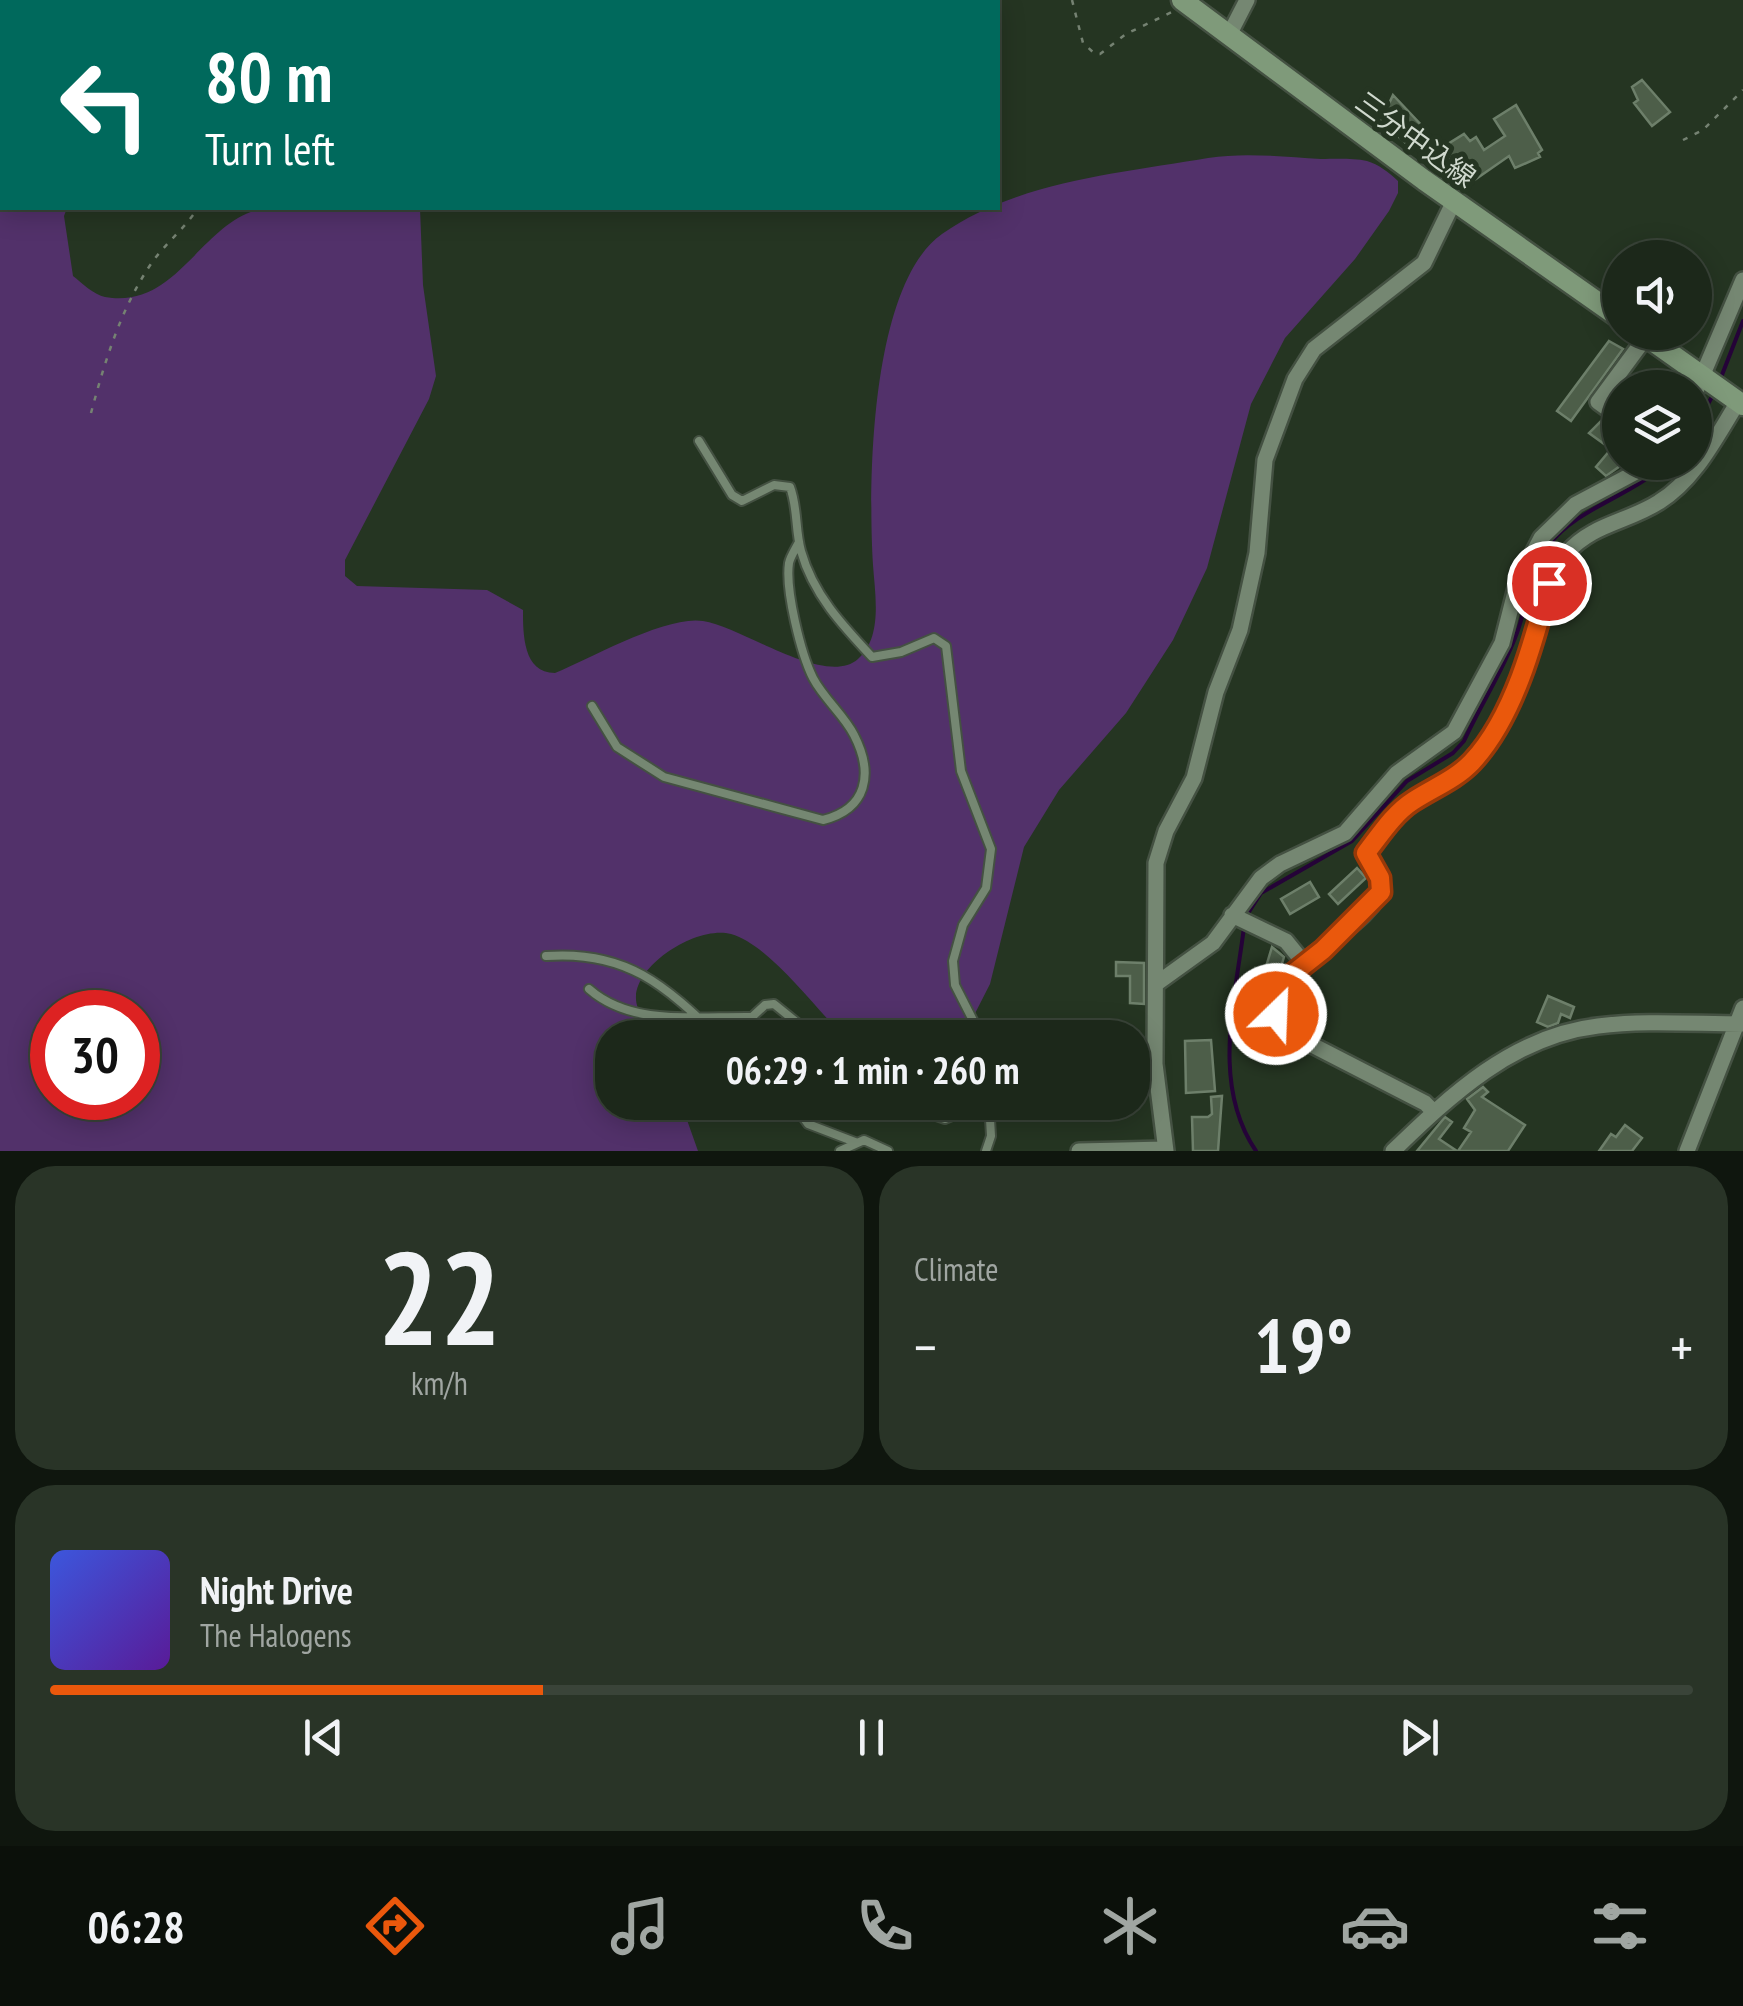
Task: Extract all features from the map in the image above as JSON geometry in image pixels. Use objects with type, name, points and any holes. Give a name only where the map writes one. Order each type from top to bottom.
[{"type":"main road","name":"三分中込線","points":[[1184,2],[1454,202],[1602,305]]},
{"type":"main road","points":[[1663,350],[1719,392]]},
{"type":"street","points":[[1229,35],[1246,0]]},
{"type":"street","points":[[1079,1151],[1165,1150],[1156,1064],[1156,863],[1166,832],[1194,778],[1216,692],[1247,608],[1268,446],[1295,379],[1314,349],[1424,263],[1454,202]]},
{"type":"street","points":[[1434,1112],[1425,1102],[1281,1029],[1276,1014],[1281,987],[1381,892],[1380,878],[1366,853],[1382,832],[1402,809],[1460,773],[1485,745],[1527,661],[1549,583],[1564,556],[1590,533],[1670,495],[1699,462],[1743,280]]},
{"type":"street","points":[[1156,984],[1212,943],[1252,886],[1270,870],[1345,833],[1397,773],[1454,732],[1502,643],[1517,584],[1541,538],[1576,504],[1621,480]]},
{"type":"street","points":[[1234,916],[1286,941],[1303,962]]},
{"type":"street","points":[[1687,1151],[1743,1008]]},
{"type":"street","points":[[1393,1151],[1434,1112],[1502,1060],[1572,1030],[1626,1024],[1739,1024]]},
{"type":"lane","points":[[700,441],[732,495],[742,500],[774,485],[790,487],[796,501],[799,542],[818,592],[872,657],[901,652],[934,638],[946,646],[960,771],[992,849],[986,888],[963,924],[953,961],[954,986],[972,1020]]},
{"type":"lane","points":[[592,706],[617,747],[664,777],[823,820],[856,806],[863,788],[863,763],[854,734],[814,678],[802,645],[789,563],[799,542]]},
{"type":"lane","points":[[546,956],[574,954],[626,965],[671,990],[701,1020]]},
{"type":"lane","points":[[589,989],[603,1001],[646,1016],[752,1017],[764,1005],[774,1004],[794,1020]]},
{"type":"lane","points":[[805,1120],[832,1136],[855,1142]]},
{"type":"lane","points":[[986,1151],[991,1136],[990,1120]]},
{"type":"lane","points":[[840,1151],[864,1140],[886,1150]]},
{"type":"path","points":[[1072,0],[1084,43],[1100,54],[1126,34],[1184,2]]},
{"type":"path","points":[[1683,140],[1703,130],[1743,90]]},
{"type":"path","points":[[91,413],[124,313],[154,260],[184,230],[197,210]]},
{"type":"shaded area","points":[[1222,156],[1362,160],[1380,167],[1398,181],[1398,193],[1355,259],[1285,338],[1251,404],[1207,568],[1173,640],[1126,713],[1059,790],[1024,847],[990,984],[972,1020],[829,1020],[791,979],[746,940],[731,934],[703,935],[672,949],[647,971],[636,996],[644,1020],[595,1020],[595,1120],[687,1120],[698,1151],[0,1151],[0,210],[66,210],[73,276],[105,297],[131,297],[153,290],[224,228],[260,210],[420,210],[423,285],[436,376],[429,399],[345,560],[345,576],[357,586],[487,590],[523,610],[531,659],[536,667],[555,673],[650,631],[688,621],[720,626],[805,661],[844,666],[866,650],[876,615],[872,486],[879,388],[887,340],[900,296],[918,260],[942,234],[971,216],[984,210],[1000,210],[1000,203],[1035,191]]},
{"type":"building","points":[[1642,80],[1670,112],[1652,126],[1634,103],[1638,100],[1632,87]]},
{"type":"building","points":[[1393,95],[1425,129],[1408,145],[1381,121]]},
{"type":"building","points":[[1516,105],[1542,150],[1538,153],[1540,157],[1515,168],[1509,156],[1463,188],[1439,156],[1446,152],[1443,147],[1464,134],[1470,141],[1476,137],[1484,150],[1505,136],[1494,119]]},
{"type":"building","points":[[1602,350],[1622,350],[1608,370],[1602,370],[1602,378],[1571,421],[1557,411]]},
{"type":"building","points":[[1602,420],[1602,442],[1589,433]]},
{"type":"building","points":[[1357,868],[1366,878],[1338,904],[1329,894]]},
{"type":"building","points":[[1310,882],[1319,897],[1290,914],[1281,899]]},
{"type":"building","points":[[1272,947],[1284,957],[1280,970],[1277,969],[1265,1001],[1250,998],[1255,968],[1265,970]]},
{"type":"building","points":[[1116,962],[1144,963],[1144,1004],[1130,1003],[1130,976],[1116,976]]},
{"type":"building","points":[[1548,996],[1574,1007],[1570,1018],[1561,1014],[1558,1023],[1548,1027],[1537,1022]]},
{"type":"building","points":[[1211,1040],[1215,1091],[1186,1093],[1185,1041]]},
{"type":"building","points":[[1483,1087],[1488,1092],[1482,1097],[1525,1125],[1508,1151],[1458,1151],[1471,1132],[1464,1128],[1475,1110],[1467,1099]]},
{"type":"building","points":[[1222,1096],[1218,1151],[1193,1151],[1192,1117],[1208,1117],[1212,1114],[1211,1097]]},
{"type":"building","points":[[1445,1117],[1452,1122],[1439,1139],[1457,1151],[1417,1151]]},
{"type":"building","points":[[1625,1125],[1642,1138],[1632,1151],[1599,1151],[1611,1134],[1616,1137]]},
{"type":"waterway","points":[[1720,380],[1743,321]]},
{"type":"waterway","points":[[1712,397],[1714,393]]},
{"type":"waterway","points":[[1245,918],[1261,893],[1352,841],[1407,781],[1453,753],[1464,741],[1509,651],[1536,567],[1549,545],[1575,521],[1644,480]]},
{"type":"waterway","points":[[1244,927],[1232,1013],[1230,1071],[1242,1125],[1256,1151]]},
{"type":"route","points":[[1276,1014],[1281,987],[1290,976],[1323,950],[1381,892],[1380,878],[1366,853],[1375,841],[1402,809],[1460,773],[1485,745],[1527,661],[1549,583]]}]
